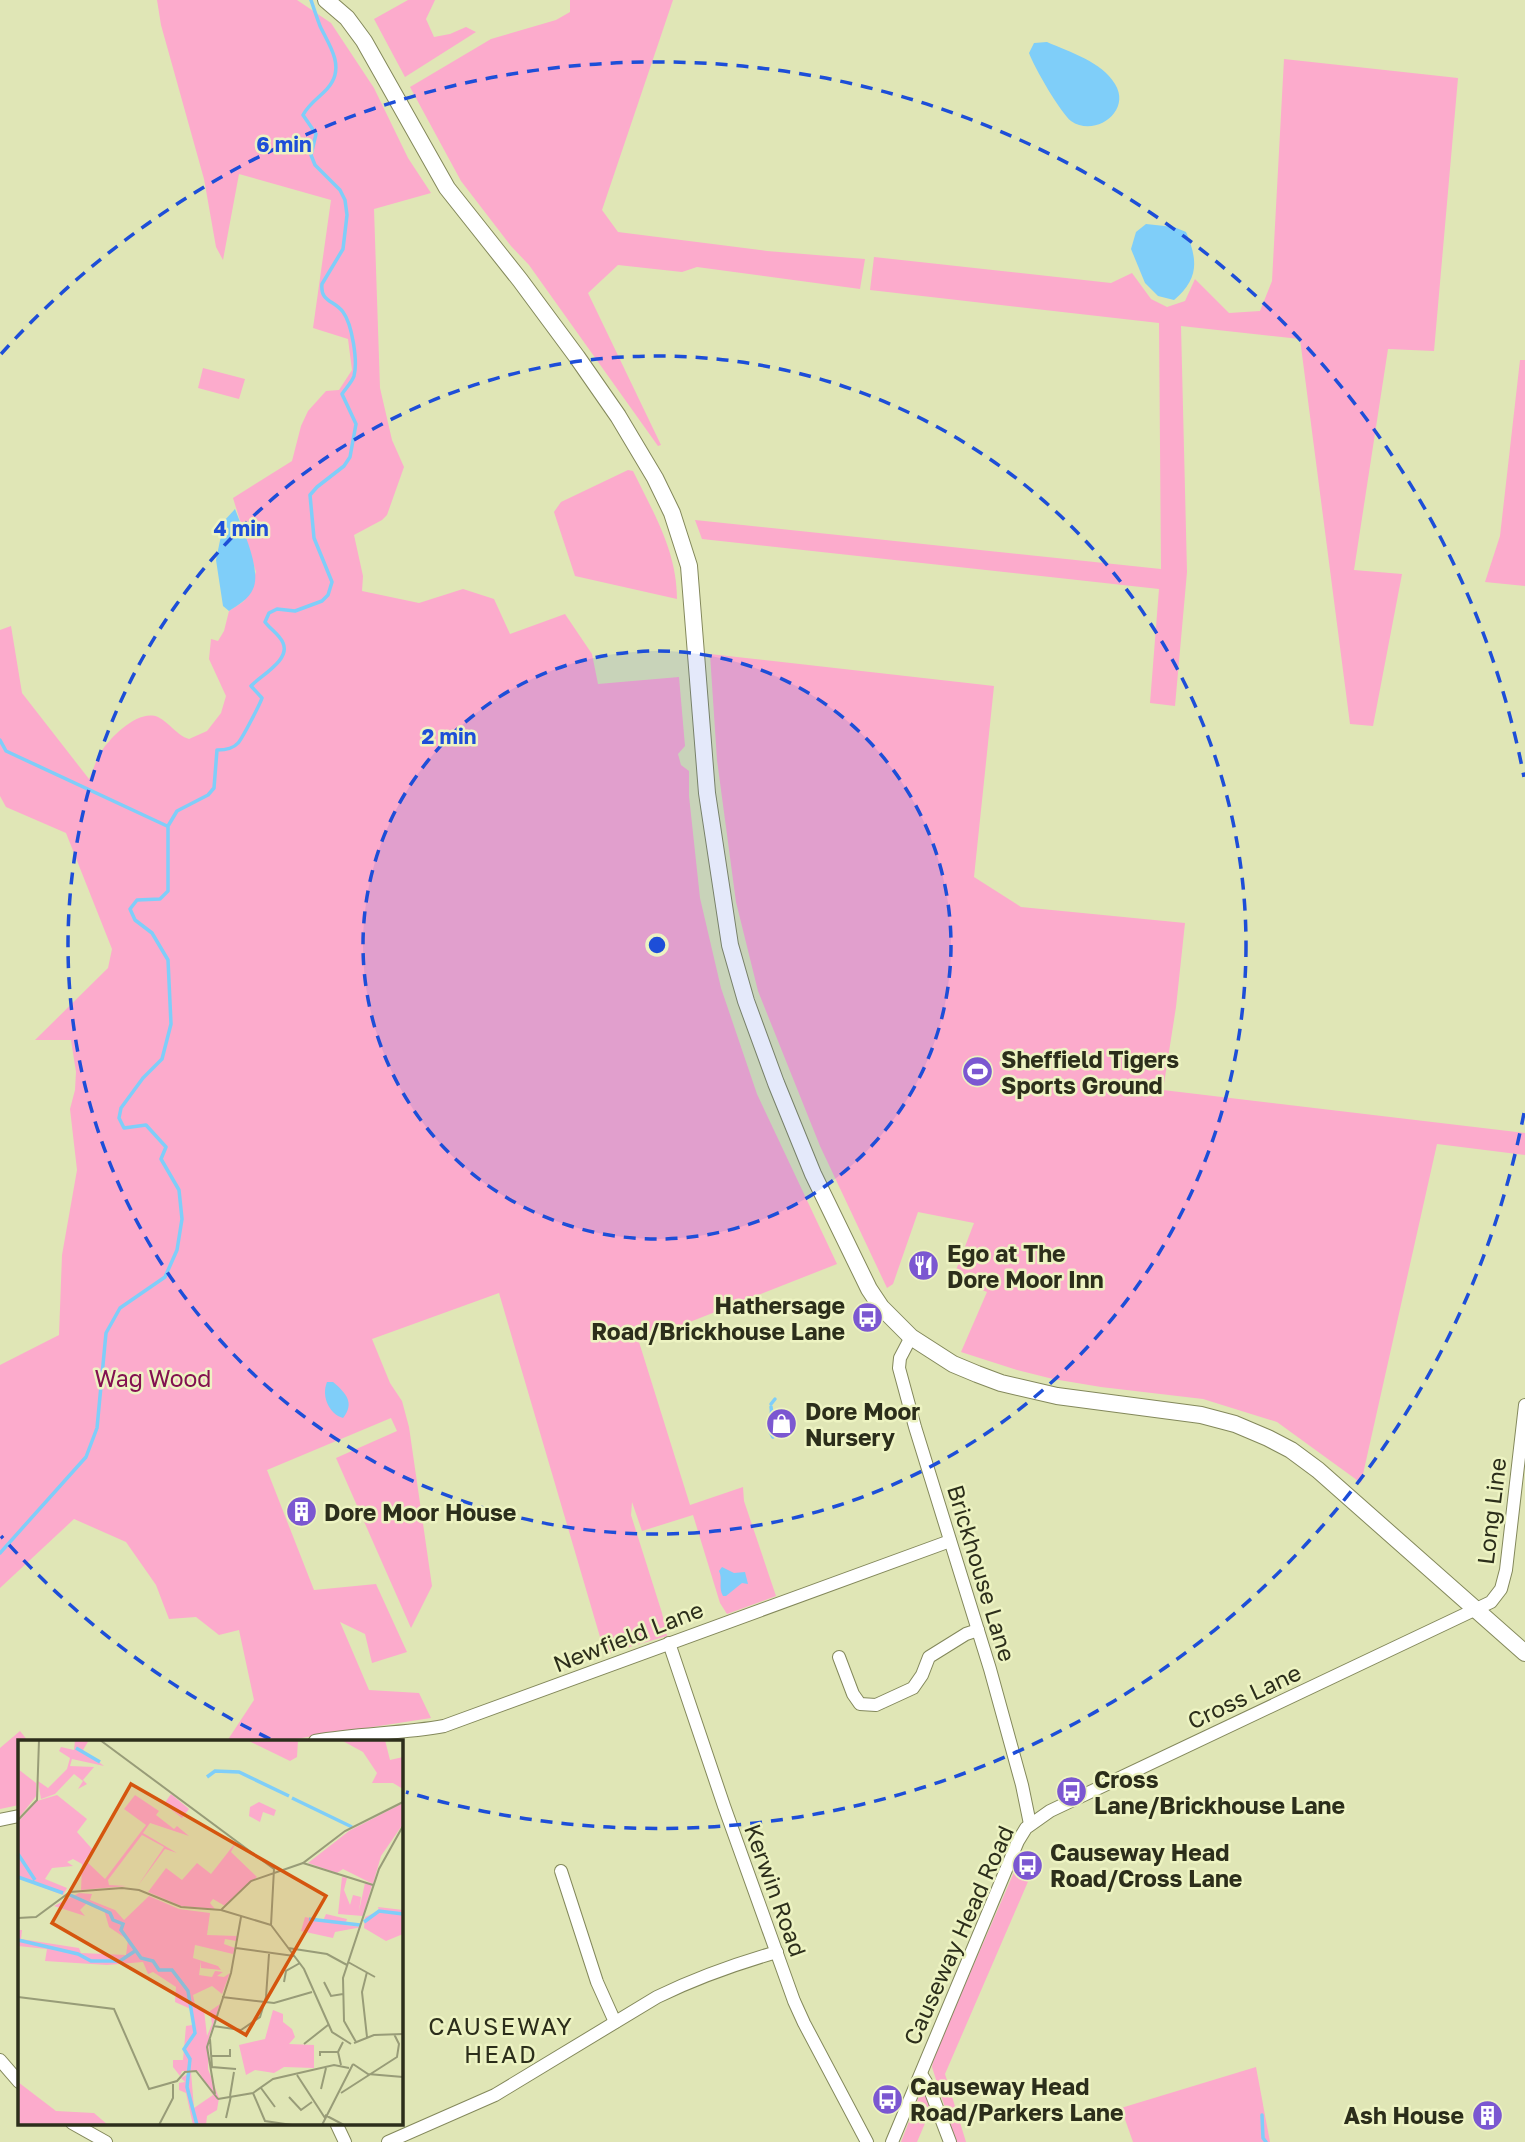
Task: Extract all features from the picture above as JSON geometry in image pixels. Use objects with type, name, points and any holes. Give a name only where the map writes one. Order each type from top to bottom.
[{"type":"main road","points":[[326,0],[356,29],[447,188],[578,357],[642,455],[669,505],[689,566],[707,793],[724,915],[735,965],[758,1037],[813,1174],[869,1289],[881,1307],[911,1337],[953,1364],[1001,1383],[1057,1396],[1202,1415],[1234,1424],[1291,1450],[1318,1470],[1525,1653]]},
{"type":"street","name":"Brickhouse Lane","points":[[911,1337],[900,1358],[899,1368],[978,1630],[1022,1785],[1030,1824]]},
{"type":"street","name":"Long Line","points":[[1477,1609],[1497,1596],[1504,1581],[1525,1405]]},
{"type":"street","name":"Newfield Lane","points":[[337,1739],[444,1726],[950,1541]]},
{"type":"street","name":"Cross Lane","points":[[1030,1824],[1050,1811],[1477,1609]]},
{"type":"street","points":[[839,1657],[860,1704],[876,1705],[913,1688],[929,1657],[966,1634],[978,1630]]},
{"type":"street","name":"Kerwin Road","points":[[669,1643],[723,1806],[804,2024],[867,2142]]},
{"type":"street","points":[[0,1820],[18,1816]]},
{"type":"street","name":"Causeway Head Road","points":[[892,2142],[1018,1840],[1030,1824]]},
{"type":"street","points":[[561,1871],[597,1982],[615,2022]]},
{"type":"street","points":[[388,2142],[495,2095],[615,2022],[685,1984],[777,1952]]},
{"type":"street","points":[[0,2060],[18,2081]]},
{"type":"street","points":[[921,2074],[929,2087],[950,2142]]},
{"type":"street","points":[[74,2124],[106,2142]]},
{"type":"street","points":[[336,2124],[345,2142]]},
{"type":"green space","name":"Wag Wood","points":[[157,0],[297,0],[331,23],[374,88],[408,158],[431,193],[374,209],[380,388],[392,440],[404,467],[387,515],[354,535],[363,576],[362,591],[419,603],[463,589],[494,599],[510,634],[565,614],[592,654],[598,684],[679,677],[685,746],[678,754],[681,765],[689,771],[689,796],[700,898],[721,988],[757,1094],[837,1264],[639,1342],[690,1505],[743,1487],[744,1501],[776,1596],[727,1614],[720,1603],[693,1515],[642,1531],[632,1502],[631,1515],[667,1636],[605,1654],[499,1293],[372,1339],[390,1383],[402,1401],[409,1427],[432,1586],[411,1628],[336,1458],[397,1431],[391,1418],[267,1470],[314,1590],[376,1584],[407,1652],[372,1663],[365,1634],[340,1622],[369,1690],[419,1693],[431,1718],[288,1740],[228,1740],[254,1700],[239,1630],[219,1635],[196,1617],[169,1619],[156,1585],[126,1542],[74,1519],[0,1588],[0,1365],[59,1335],[62,1255],[77,1170],[70,1109],[76,1072],[71,1040],[35,1040],[108,968],[112,949],[66,833],[6,807],[0,796],[0,630],[11,626],[22,693],[89,779],[107,743],[135,720],[158,717],[189,739],[207,731],[221,713],[226,696],[209,659],[211,639],[218,641],[224,631],[229,611],[244,601],[256,572],[233,498],[292,461],[308,411],[326,391],[339,390],[352,370],[348,339],[313,328],[331,200],[239,174],[223,260],[216,247],[204,179],[161,25]]},
{"type":"green space","points":[[408,0],[435,0],[426,19],[434,37],[466,27],[476,32],[405,77],[374,19]]},
{"type":"green space","points":[[570,0],[673,0],[602,210],[618,232],[767,251],[865,259],[860,289],[697,267],[682,272],[618,265],[588,293],[661,445],[658,446],[529,265],[461,181],[410,87],[491,39],[556,20],[570,12]]},
{"type":"green space","points":[[1284,59],[1458,78],[1434,351],[1388,349],[1354,570],[1402,574],[1373,726],[1350,724],[1300,339],[1181,326],[1187,572],[1175,706],[1150,703],[1159,589],[702,539],[695,520],[1161,569],[1159,323],[870,290],[874,257],[1111,283],[1132,273],[1151,299],[1167,307],[1185,301],[1195,279],[1229,313],[1260,311],[1272,281]]},
{"type":"green space","points":[[1520,360],[1525,360],[1525,586],[1485,582],[1500,536]]},
{"type":"green space","points":[[203,368],[245,379],[239,399],[198,388]]},
{"type":"green space","points":[[628,470],[633,471],[662,532],[673,565],[677,599],[575,576],[554,512],[561,502]]},
{"type":"green space","name":"Sheffield Tigers Sports Ground","points":[[710,654],[994,686],[974,877],[1021,907],[1185,923],[1163,1090],[1525,1133],[1525,1155],[1437,1144],[1361,1483],[1277,1422],[1203,1399],[1053,1379],[961,1352],[987,1292],[953,1278],[974,1223],[918,1212],[893,1284],[887,1288],[820,1146],[758,991],[736,902],[717,760]]},
{"type":"green space","points":[[20,1731],[27,1740],[18,1740],[18,1805],[0,1809],[0,1748]]},
{"type":"green space","points":[[1018,1863],[1033,1870],[945,2074],[966,2142],[956,2142],[932,2067],[934,2056]]},
{"type":"green space","points":[[1256,2067],[1270,2142],[1133,2142],[1121,2108]]},
{"type":"green space","points":[[921,2091],[925,2091],[932,2107],[917,2142],[901,2142]]},
{"type":"water","points":[[1047,42],[1085,58],[1109,76],[1119,94],[1119,104],[1108,119],[1090,126],[1080,125],[1066,116],[1029,53],[1034,43]]},
{"type":"water","points":[[1146,224],[1174,227],[1186,232],[1190,242],[1194,260],[1192,277],[1174,300],[1158,296],[1145,283],[1131,249],[1136,232]]},
{"type":"water","points":[[235,509],[250,549],[255,581],[249,596],[229,611],[223,606],[216,560],[224,521]]},
{"type":"water","points":[[327,1382],[333,1382],[342,1390],[349,1403],[343,1418],[330,1409],[325,1393]]},
{"type":"water","points":[[722,1567],[734,1573],[745,1572],[748,1584],[742,1583],[723,1596],[719,1571]]},
{"type":"waterway","points":[[0,1553],[86,1457],[97,1428],[106,1333],[120,1308],[165,1277],[177,1250],[182,1219],[179,1190],[161,1159],[166,1147],[146,1125],[124,1128],[119,1118],[121,1108],[143,1078],[162,1059],[171,1024],[168,960],[152,933],[135,920],[130,909],[137,900],[160,899],[168,891],[168,826],[177,811],[208,795],[214,788],[217,750],[231,748],[240,740],[262,698],[251,686],[283,655],[282,640],[265,622],[269,613],[277,609],[295,611],[322,601],[328,595],[332,582],[314,538],[310,495],[344,466],[350,457],[356,424],[342,394],[354,376],[355,352],[343,312],[325,298],[322,290],[322,284],[343,249],[347,215],[345,200],[340,190],[315,165],[311,155],[316,134],[303,115],[329,86],[336,68],[333,53],[311,0]]},
{"type":"waterway","points":[[0,740],[6,751],[167,826]]},
{"type":"waterway","points":[[771,1404],[775,1399]]},
{"type":"waterway","points":[[771,1407],[769,1429],[773,1437]]},
{"type":"waterway","points":[[1262,2115],[1263,2138],[1266,2142]]},
{"type":"place","name":"Sheffield Tigers Sports Ground","points":[[978,1072]]},
{"type":"place","name":"Ego at The Dore Moor Inn","points":[[924,1266]]},
{"type":"place","name":"Hathersage Road/Brickhouse Lane","points":[[868,1318]]},
{"type":"place","name":"Dore Moor Nursery","points":[[782,1424]]},
{"type":"place","name":"Dore Moor House","points":[[301,1512]]},
{"type":"place","name":"Cross Lane/Brickhouse Lane","points":[[1071,1792]]},
{"type":"place","name":"Causeway Head Road/Cross Lane","points":[[1027,1865]]},
{"type":"place","name":"Causeway Head Road/Parkers Lane","points":[[887,2099]]},
{"type":"place","name":"Ash House","points":[[1487,2115]]},
{"type":"district","name":"CAUSEWAY HEAD","points":[[501,2039]]}]
